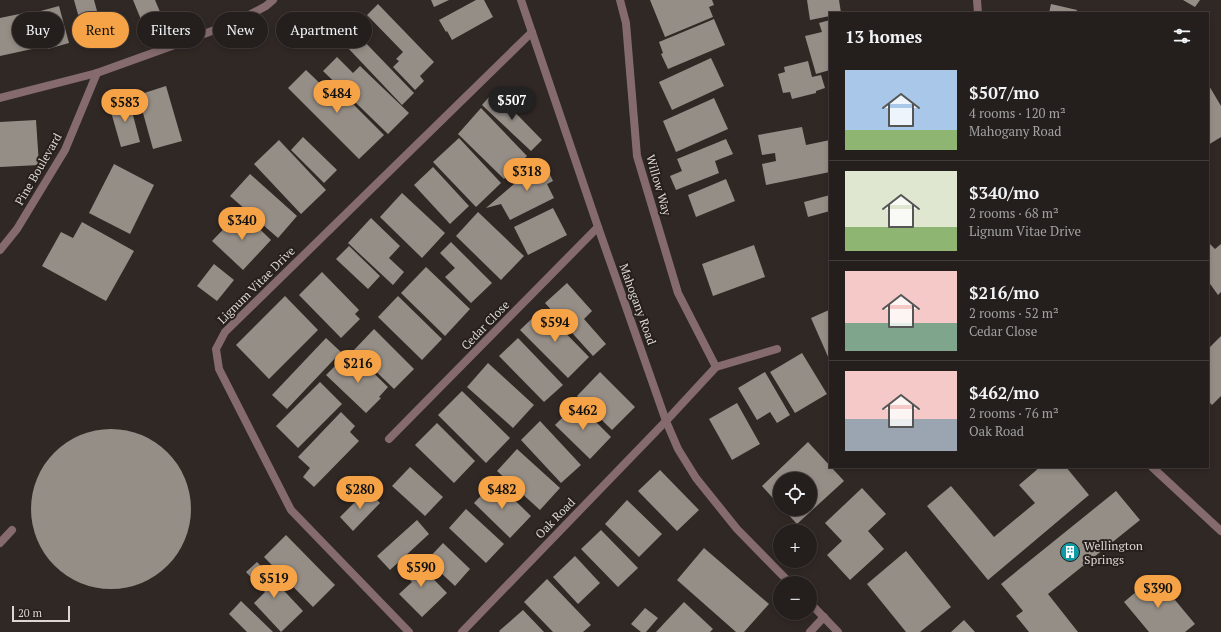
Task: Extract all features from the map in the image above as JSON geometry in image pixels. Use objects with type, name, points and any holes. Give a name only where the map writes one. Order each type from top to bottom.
[{"type":"street","points":[[0,98],[97,73],[238,21],[266,6],[273,0]]},
{"type":"street","name":"Mahogany Road","points":[[521,0],[598,227],[666,421],[678,449],[696,478],[737,529],[783,576]]},
{"type":"street","name":"Willow Way","points":[[620,0],[626,23],[637,156],[678,293],[716,367]]},
{"type":"street","points":[[977,0],[978,12]]},
{"type":"street","name":"Lignum Vitae Drive","points":[[409,632],[291,510],[219,369],[216,349],[226,332],[532,32]]},
{"type":"street","name":"Pine Boulevard","points":[[0,250],[17,229],[65,150],[97,73]]},
{"type":"street","name":"Cedar Close","points":[[389,439],[598,227]]},
{"type":"street","points":[[666,421],[716,367],[777,349]]},
{"type":"street","name":"Oak Road","points":[[462,632],[666,421]]},
{"type":"street","points":[[1153,468],[1221,531]]},
{"type":"street","points":[[0,543],[12,530]]},
{"type":"street","points":[[817,610],[838,632]]},
{"type":"street","points":[[810,632],[824,617]]},
{"type":"building","points":[[74,0],[94,0],[97,12],[77,12]]},
{"type":"building","points":[[133,0],[155,0],[160,12],[138,12]]},
{"type":"building","points":[[431,0],[449,0],[434,7]]},
{"type":"building","points":[[476,0],[484,0],[493,17],[452,40],[439,20]]},
{"type":"building","points":[[650,0],[712,0],[714,5],[709,7],[713,17],[665,37]]},
{"type":"building","points":[[807,0],[839,0],[841,12],[829,12],[829,16],[810,20]]},
{"type":"building","points":[[1183,0],[1200,0],[1195,7]]},
{"type":"building","points":[[378,4],[434,62],[420,76],[424,81],[415,90],[393,67],[399,61],[396,59],[403,52],[372,20],[372,12],[370,12]]},
{"type":"building","points":[[1051,4],[1077,10],[1076,12],[1049,12]]},
{"type":"building","points":[[59,6],[61,12],[37,12]]},
{"type":"building","points":[[12,16],[12,48],[32,49],[0,56],[0,18]]},
{"type":"building","points":[[714,19],[725,45],[668,69],[661,54],[663,53],[659,42]]},
{"type":"building","points":[[829,20],[829,70],[816,74],[805,36],[822,32],[819,23]]},
{"type":"building","points":[[64,24],[69,43],[64,44]]},
{"type":"building","points":[[348,48],[371,48],[414,93],[402,105]]},
{"type":"building","points":[[337,57],[353,73],[360,66],[409,113],[388,134],[323,71]]},
{"type":"building","points":[[711,58],[724,86],[672,110],[659,82]]},
{"type":"building","points":[[808,61],[812,77],[821,75],[825,88],[816,91],[816,93],[792,99],[790,92],[783,93],[778,74],[785,72],[784,67]]},
{"type":"building","points":[[306,70],[329,92],[335,86],[384,135],[359,159],[288,88]]},
{"type":"building","points":[[166,86],[182,141],[153,149],[138,95]]},
{"type":"building","points":[[1209,86],[1221,106],[1221,137],[1209,144]]},
{"type":"building","points":[[494,91],[542,140],[531,151],[482,105]]},
{"type":"building","points":[[714,98],[728,129],[676,152],[663,121]]},
{"type":"building","points":[[129,100],[140,142],[121,147],[109,105]]},
{"type":"building","points":[[481,108],[527,156],[504,179],[458,134]]},
{"type":"building","points":[[36,120],[39,165],[0,167],[0,122]]},
{"type":"building","points":[[802,127],[806,145],[829,140],[829,172],[766,185],[762,164],[776,161],[775,153],[762,155],[758,135]]},
{"type":"building","points":[[303,137],[337,170],[324,183],[291,150]]},
{"type":"building","points":[[459,138],[501,183],[476,207],[433,162]]},
{"type":"building","points":[[726,139],[733,154],[715,161],[719,173],[676,190],[670,176],[682,171],[677,159]]},
{"type":"building","points":[[279,140],[326,190],[301,214],[254,164]]},
{"type":"building","points":[[543,160],[553,181],[547,184],[554,198],[510,220],[501,204],[486,208],[528,172],[527,168]]},
{"type":"building","points":[[114,164],[154,185],[130,234],[89,213]]},
{"type":"building","points":[[433,167],[469,206],[450,224],[414,185]]},
{"type":"building","points":[[250,174],[297,216],[278,238],[230,196]]},
{"type":"building","points":[[726,179],[735,201],[696,217],[688,195]]},
{"type":"building","points":[[402,193],[445,233],[422,258],[380,217]]},
{"type":"building","points":[[829,195],[829,211],[808,217],[804,202]]},
{"type":"building","points":[[553,208],[567,235],[528,255],[514,227]]},
{"type":"building","points":[[241,211],[271,240],[243,270],[212,241]]},
{"type":"building","points":[[478,212],[524,256],[501,280],[456,236]]},
{"type":"building","points":[[371,218],[400,246],[389,258],[404,272],[393,285],[348,243]]},
{"type":"building","points":[[82,222],[134,251],[106,301],[42,266],[61,232],[73,238]]},
{"type":"building","points":[[451,242],[492,283],[471,303],[445,277],[455,268],[440,253]]},
{"type":"building","points":[[1209,243],[1215,249],[1221,244],[1221,292],[1218,295],[1209,282]]},
{"type":"building","points":[[754,245],[765,277],[713,296],[702,264]]},
{"type":"building","points":[[349,246],[380,276],[368,289],[336,259]]},
{"type":"building","points":[[214,264],[234,280],[217,301],[197,286]]},
{"type":"building","points":[[426,267],[470,309],[445,336],[401,293]]},
{"type":"building","points":[[322,272],[359,310],[355,314],[360,319],[341,338],[299,295]]},
{"type":"building","points":[[567,283],[592,311],[584,319],[606,344],[593,356],[545,303]]},
{"type":"building","points":[[285,296],[318,330],[269,379],[236,345]]},
{"type":"building","points":[[398,296],[442,339],[422,360],[378,317]]},
{"type":"building","points":[[542,309],[589,357],[568,378],[520,330]]},
{"type":"building","points":[[829,310],[829,359],[811,318]]},
{"type":"building","points":[[374,329],[414,369],[394,389],[354,350]]},
{"type":"building","points":[[1221,336],[1221,396],[1212,405],[1209,402],[1209,348]]},
{"type":"building","points":[[326,338],[341,352],[287,409],[272,395]]},
{"type":"building","points":[[518,338],[563,385],[544,402],[499,356]]},
{"type":"building","points":[[802,353],[827,394],[795,413],[770,372]]},
{"type":"building","points":[[359,359],[388,387],[379,397],[381,398],[366,413],[326,375],[341,360],[350,368]]},
{"type":"building","points":[[488,363],[534,405],[513,428],[467,387]]},
{"type":"building","points":[[600,372],[635,407],[612,430],[577,396]]},
{"type":"building","points":[[765,372],[790,415],[777,423],[770,412],[757,420],[738,388]]},
{"type":"building","points":[[320,382],[342,404],[298,448],[276,426]]},
{"type":"building","points":[[462,391],[510,438],[486,463],[438,415]]},
{"type":"building","points":[[577,403],[611,437],[590,459],[555,425]]},
{"type":"building","points":[[737,403],[760,444],[732,460],[709,419]]},
{"type":"building","points":[[341,412],[355,426],[350,432],[359,441],[314,487],[303,477],[310,468],[298,457]]},
{"type":"building","points":[[540,421],[581,465],[561,483],[521,440]]},
{"type":"building","points":[[437,423],[475,461],[454,483],[415,445]]},
{"type":"building","points":[[119,429],[134,432],[149,438],[168,452],[178,464],[185,478],[190,493],[190,525],[185,540],[178,554],[168,566],[156,576],[134,586],[119,589],[103,589],[88,586],[66,576],[54,566],[44,554],[32,525],[31,501],[34,486],[44,464],[54,452],[66,442],[95,430]]},
{"type":"building","points":[[808,442],[829,465],[829,468],[832,468],[844,481],[817,506],[817,472],[777,472]]},
{"type":"building","points":[[517,449],[560,488],[540,510],[497,471]]},
{"type":"building","points":[[410,467],[443,497],[425,516],[392,486]]},
{"type":"building","points":[[1039,468],[1067,468],[1089,495],[988,580],[927,506],[951,486],[994,537],[1035,503],[1019,485]]},
{"type":"building","points":[[660,470],[699,510],[677,531],[638,491]]},
{"type":"building","points":[[773,475],[773,498],[762,486]]},
{"type":"building","points":[[495,481],[531,516],[510,538],[474,503]]},
{"type":"building","points":[[862,488],[886,514],[868,531],[884,549],[850,580],[827,555],[842,541],[825,523]]},
{"type":"building","points":[[367,490],[380,503],[353,531],[340,517]]},
{"type":"building","name":"Wellington Springs","points":[[1116,491],[1140,520],[1048,594],[1078,632],[1029,632],[1016,616],[1023,611],[1001,584]]},
{"type":"building","points":[[627,500],[662,534],[639,557],[605,524]]},
{"type":"building","points":[[466,509],[504,544],[486,563],[449,528]]},
{"type":"building","points":[[790,516],[806,516],[797,524]]},
{"type":"building","points":[[417,520],[429,534],[390,570],[377,556]]},
{"type":"building","points":[[601,530],[638,568],[618,587],[581,549]]},
{"type":"building","points":[[286,535],[335,585],[313,607],[264,557]]},
{"type":"building","points":[[443,543],[470,569],[455,586],[427,560]]},
{"type":"building","points":[[704,548],[769,604],[744,632],[736,632],[677,580]]},
{"type":"building","points":[[906,551],[951,607],[920,632],[906,632],[867,584]]},
{"type":"building","points":[[575,556],[600,583],[578,604],[553,577]]},
{"type":"building","points":[[412,557],[447,593],[422,617],[399,594],[412,582],[399,569]]},
{"type":"building","points":[[257,562],[303,611],[281,632],[254,603],[265,592],[246,572]]},
{"type":"building","points":[[1155,576],[1195,624],[1185,632],[1149,632],[1124,602]]},
{"type":"building","points":[[547,579],[591,625],[583,632],[553,632],[524,602]]},
{"type":"building","points":[[241,601],[273,632],[247,632],[229,614]]},
{"type":"building","points":[[684,602],[713,629],[710,632],[656,632]]},
{"type":"building","points":[[645,608],[658,618],[646,632],[641,632],[631,624]]},
{"type":"building","points":[[523,610],[544,632],[499,631]]},
{"type":"building","points":[[964,620],[975,632],[951,632]]},
{"type":"place","name":"Wellington Springs","points":[[1070,552]]}]
